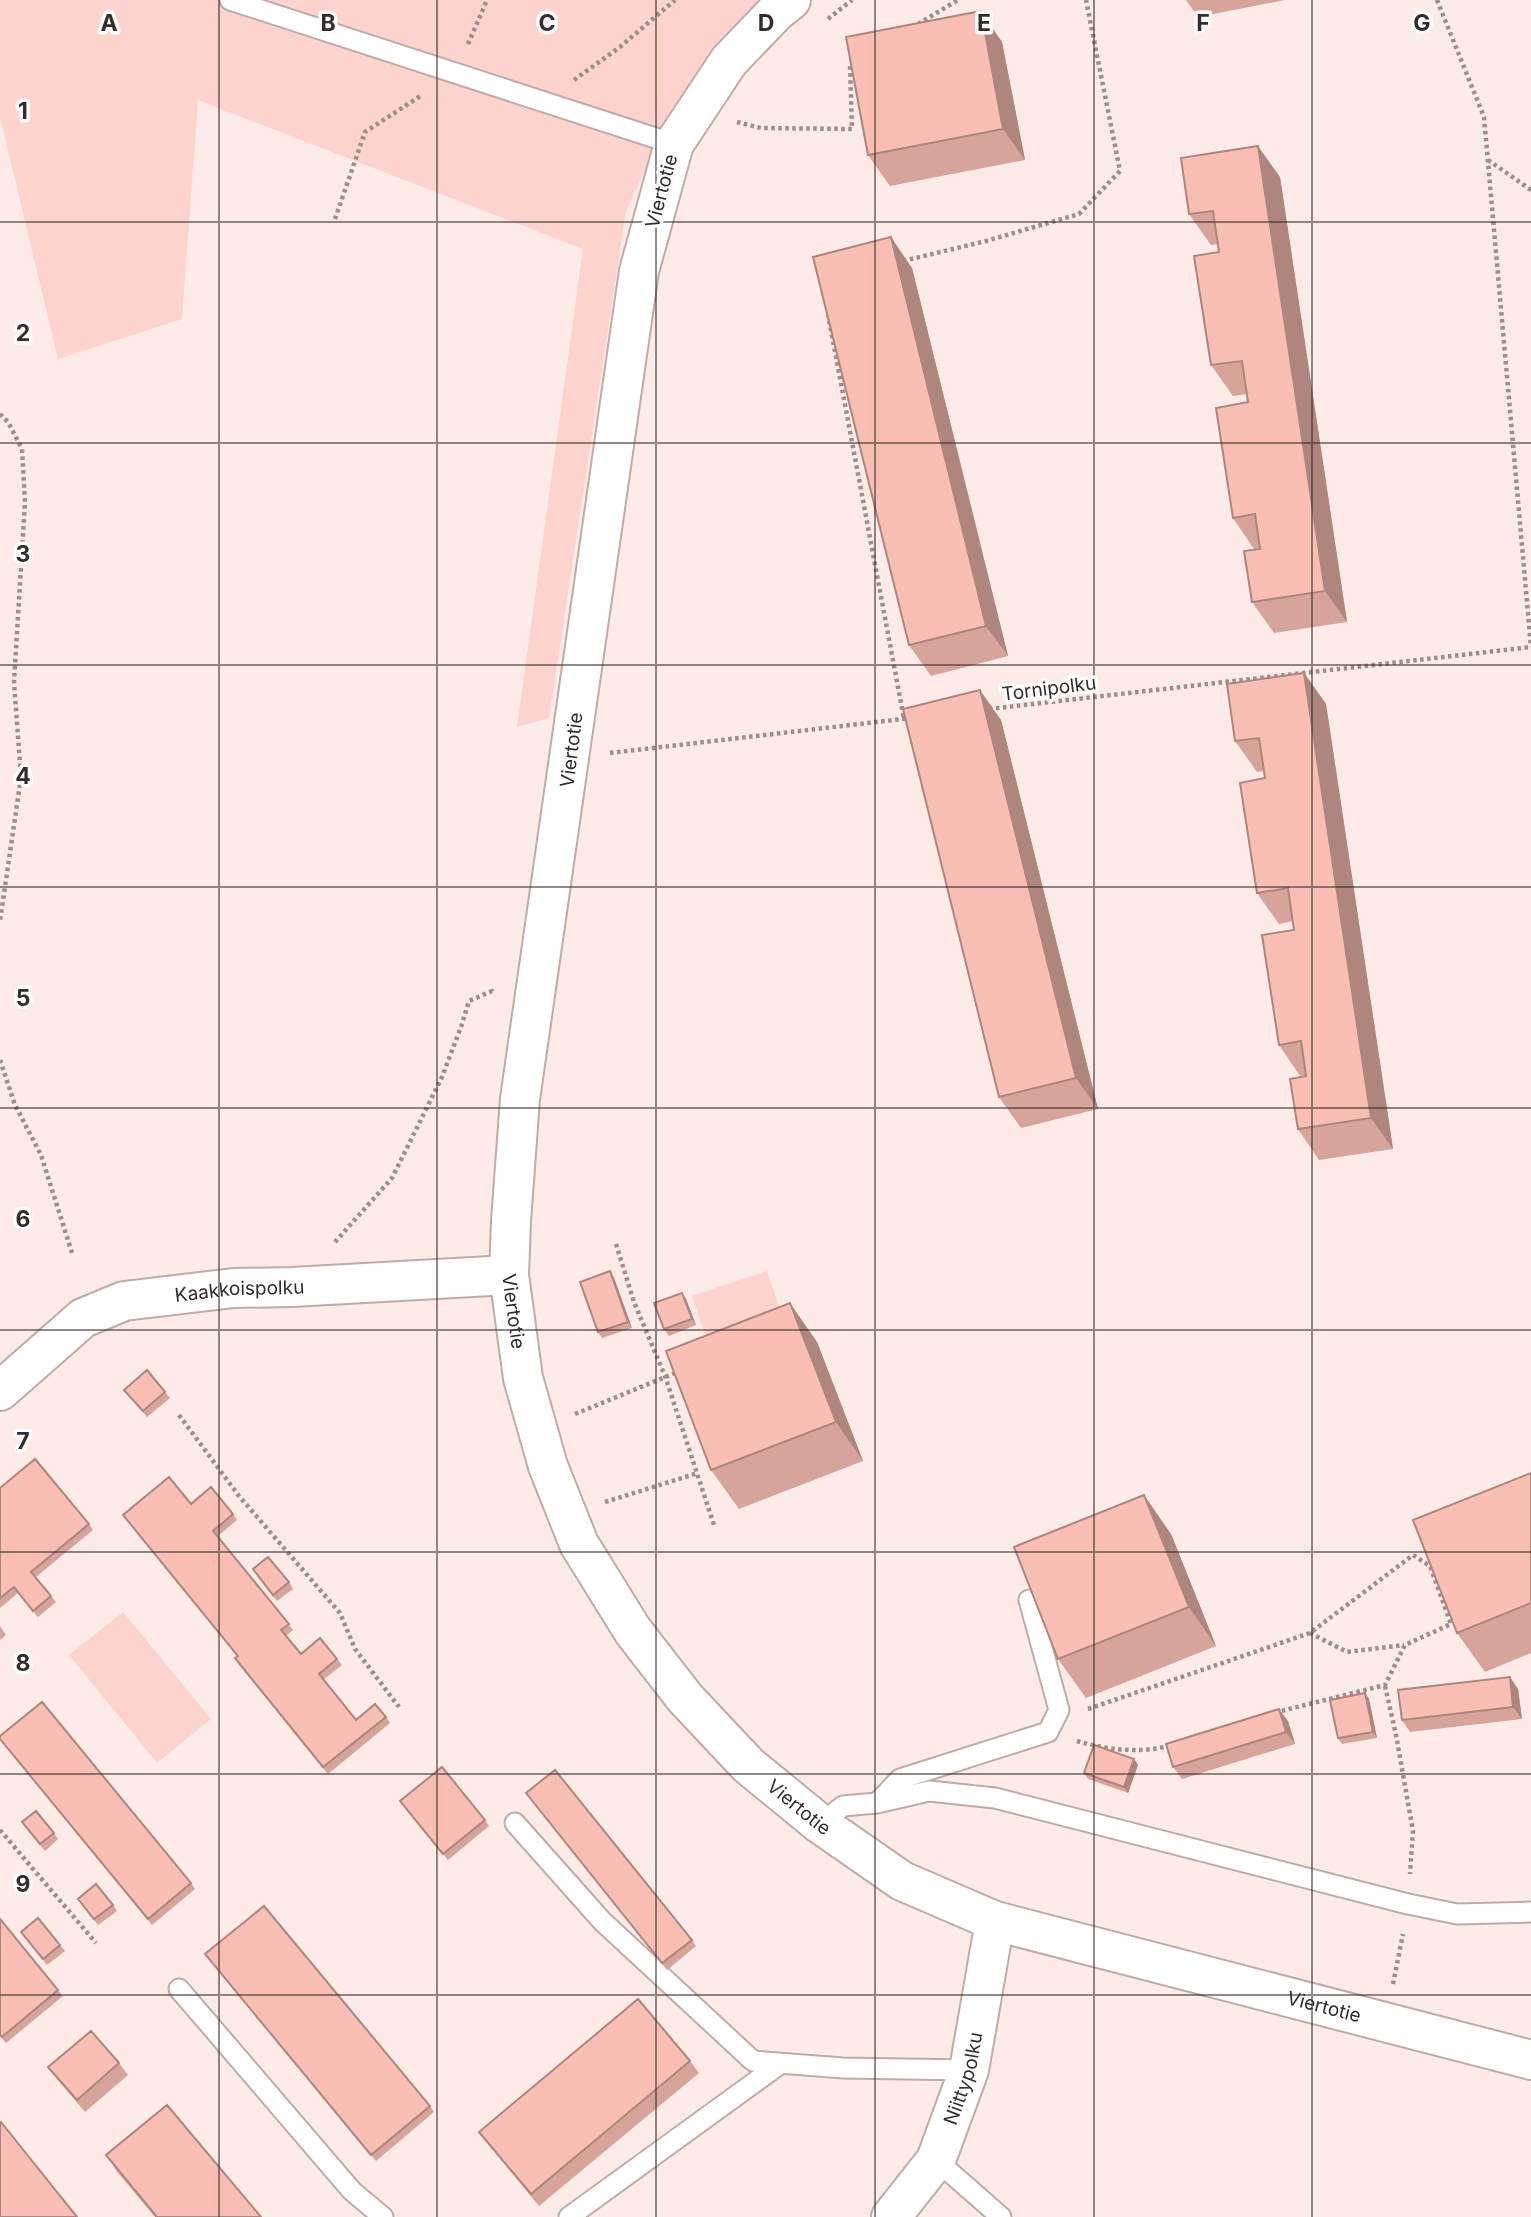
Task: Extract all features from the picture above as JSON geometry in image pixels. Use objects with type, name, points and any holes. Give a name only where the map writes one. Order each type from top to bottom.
[{"type":"street","name":"Viertotie","points":[[791,0],[729,61],[674,144],[639,271],[520,1099],[509,1275],[523,1378],[548,1466],[579,1544],[633,1631],[685,1698],[748,1765],[820,1824],[902,1881],[995,1921],[1531,2060]]},
{"type":"street","name":"Kaakkoispolku","points":[[0,1391],[83,1318],[124,1301],[234,1288],[509,1275]]},
{"type":"street","name":"Niittypolku","points":[[891,2217],[936,2160],[969,2070],[995,1921]]},
{"type":"lane","points":[[230,0],[674,144]]},
{"type":"lane","points":[[877,1803],[900,1779],[1051,1726],[1059,1710],[1030,1600]]},
{"type":"lane","points":[[820,1824],[843,1806],[877,1803],[929,1791],[995,1798],[1408,1904],[1457,1914],[1531,1912]]},
{"type":"lane","points":[[515,1823],[602,1921],[753,2061],[844,2068],[969,2070]]},
{"type":"lane","points":[[179,1989],[352,2191],[383,2217]]},
{"type":"lane","points":[[569,2217],[780,2064]]},
{"type":"lane","points":[[936,2160],[1001,2217]]},
{"type":"path","points":[[335,219],[365,132],[456,73],[487,0]]},
{"type":"path","points":[[544,101],[620,47],[675,0]]},
{"type":"path","points":[[821,24],[852,0]]},
{"type":"path","points":[[910,29],[958,0]]},
{"type":"path","points":[[898,263],[1079,214],[1120,171],[1086,0]]},
{"type":"path","points":[[1437,0],[1484,117],[1531,647]]},
{"type":"path","points":[[730,120],[761,128],[852,129],[850,65],[862,58]]},
{"type":"path","points":[[1488,160],[1531,190]]},
{"type":"path","points":[[827,309],[904,719]]},
{"type":"path","points":[[0,414],[8,422],[22,449],[25,502],[14,682],[21,777],[0,921]]},
{"type":"path","name":"Tornipolku","points":[[986,710],[1531,647]]},
{"type":"path","points":[[571,758],[918,717]]},
{"type":"path","points":[[334,1244],[392,1178],[442,1077],[468,1001],[492,991],[491,1001]]},
{"type":"path","points":[[0,1060],[15,1105],[41,1155],[73,1256]]},
{"type":"path","points":[[616,1244],[634,1302],[665,1376],[715,1528]]},
{"type":"path","points":[[569,1416],[690,1367]]},
{"type":"path","points":[[179,1415],[239,1496],[340,1613],[355,1650],[399,1707]]},
{"type":"path","points":[[599,1504],[698,1473]]},
{"type":"path","points":[[1051,1726],[1310,1633],[1413,1555],[1430,1566],[1451,1624],[1405,1645],[1347,1652],[1310,1633]]},
{"type":"path","points":[[1405,1645],[1385,1685],[1413,1831]]},
{"type":"path","points":[[1276,1713],[1385,1685]]},
{"type":"path","points":[[1051,1726],[1098,1747],[1153,1751],[1178,1743]]},
{"type":"path","points":[[0,1830],[96,1943]]},
{"type":"shaded area","points":[[0,0],[769,0],[664,128],[626,211],[549,718],[517,727],[583,249],[198,100],[182,319],[58,359],[0,117]]},
{"type":"shaded area","points":[[767,1271],[783,1318],[708,1343],[692,1296]]},
{"type":"shaded area","points":[[123,1612],[211,1719],[157,1763],[69,1655]]},
{"type":"building","points":[[981,11],[1003,129],[868,155],[846,37]]},
{"type":"building","points":[[1258,146],[1325,591],[1252,602],[1244,551],[1260,549],[1255,514],[1233,518],[1216,408],[1248,402],[1242,361],[1211,365],[1194,256],[1219,252],[1213,211],[1189,214],[1181,158]]},
{"type":"building","points":[[891,237],[986,626],[909,645],[813,257]]},
{"type":"building","points":[[1304,673],[1371,1118],[1298,1129],[1290,1079],[1306,1076],[1301,1041],[1279,1045],[1262,935],[1294,930],[1288,888],[1257,893],[1240,783],[1265,778],[1259,738],[1235,741],[1227,684]]},
{"type":"building","points":[[980,690],[1076,1078],[999,1097],[903,709]]},
{"type":"building","points":[[610,1271],[628,1322],[598,1332],[580,1282]]},
{"type":"building","points":[[682,1293],[692,1319],[664,1329],[654,1303]]},
{"type":"building","points":[[790,1303],[836,1422],[711,1470],[666,1351]]},
{"type":"building","points":[[147,1370],[165,1392],[143,1411],[124,1390]]},
{"type":"building","points":[[35,1459],[89,1524],[31,1572],[51,1596],[33,1611],[14,1587],[0,1598],[0,1488]]},
{"type":"building","points":[[1531,1473],[1531,1603],[1457,1633],[1413,1520]]},
{"type":"building","points":[[169,1477],[191,1504],[211,1487],[233,1514],[213,1531],[289,1624],[281,1630],[301,1654],[320,1638],[337,1659],[319,1674],[356,1720],[375,1704],[386,1717],[323,1767],[235,1658],[238,1656],[123,1515]]},
{"type":"building","points":[[1144,1495],[1189,1607],[1058,1659],[1014,1547]]},
{"type":"building","points":[[268,1557],[289,1582],[273,1595],[253,1569]]},
{"type":"building","points":[[1510,1677],[1513,1707],[1402,1720],[1398,1690]]},
{"type":"building","points":[[1365,1693],[1373,1732],[1338,1738],[1330,1700]]},
{"type":"building","points":[[42,1702],[191,1883],[148,1919],[0,1739],[0,1736]]},
{"type":"building","points":[[1279,1709],[1286,1732],[1173,1767],[1166,1744]]},
{"type":"building","points":[[1094,1745],[1134,1759],[1124,1787],[1084,1773]]},
{"type":"building","points":[[442,1767],[485,1820],[443,1854],[400,1801]]},
{"type":"building","points":[[555,1770],[692,1940],[662,1963],[526,1793]]},
{"type":"building","points":[[36,1811],[54,1833],[40,1844],[22,1822]]},
{"type":"building","points":[[96,1884],[113,1905],[94,1919],[78,1899]]},
{"type":"building","points":[[264,1906],[430,2106],[371,2155],[205,1954]]},
{"type":"building","points":[[38,1918],[60,1945],[43,1959],[21,1932]]},
{"type":"building","points":[[0,1919],[58,1990],[2,2037],[0,2035]]},
{"type":"building","points":[[638,1999],[690,2061],[531,2194],[479,2132]]},
{"type":"building","points":[[91,2031],[119,2063],[77,2100],[48,2067]]},
{"type":"building","points":[[167,2105],[261,2217],[157,2217],[106,2155]]},
{"type":"building","points":[[1,2122],[77,2217],[0,2217]]}]
